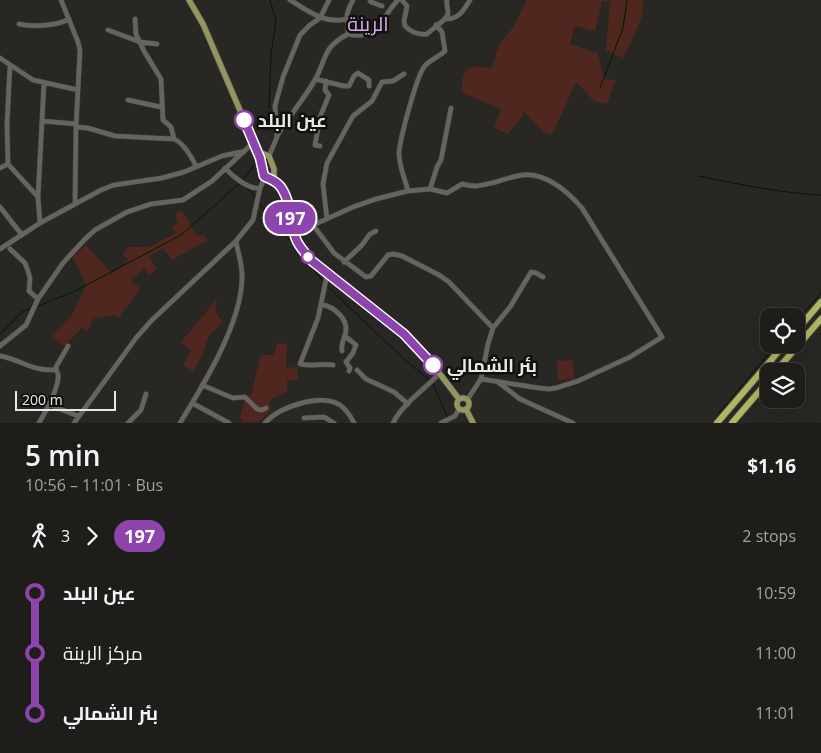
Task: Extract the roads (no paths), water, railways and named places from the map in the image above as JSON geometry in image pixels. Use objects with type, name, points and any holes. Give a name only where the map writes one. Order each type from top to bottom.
[{"type":"highway","points":[[805,321],[821,302]]},
{"type":"highway","points":[[783,363],[821,318]]},
{"type":"highway","points":[[718,423],[777,353]]},
{"type":"highway","points":[[732,423],[760,390]]},
{"type":"main road","points":[[188,0],[203,24],[254,144],[274,169],[270,177]]},
{"type":"main road","points":[[264,156],[270,177],[282,184],[288,198],[296,241],[304,252],[329,275],[404,334],[433,365],[459,399],[457,403],[473,423]]},
{"type":"main road","points":[[459,399],[464,398],[469,404],[463,409]]},
{"type":"street","points":[[61,0],[80,51],[76,125],[75,203]]},
{"type":"street","points":[[290,0],[320,18],[338,21],[346,19]]},
{"type":"street","points":[[277,137],[275,106],[283,77],[300,35],[310,24],[320,18],[329,0]]},
{"type":"street","points":[[348,34],[346,19],[353,0]]},
{"type":"street","points":[[370,0],[382,6]]},
{"type":"street","points":[[264,156],[289,115],[315,79],[328,49],[348,34],[364,35],[374,30],[400,0],[407,6],[403,23],[408,29],[418,34],[427,34],[446,18],[448,12],[447,0]]},
{"type":"street","points":[[446,18],[450,19],[462,13],[470,0]]},
{"type":"street","points":[[19,24],[36,26],[64,22],[69,19]]},
{"type":"street","points":[[135,19],[136,34],[161,79],[163,120],[171,127],[174,139]]},
{"type":"street","points":[[408,191],[399,153],[415,90],[424,67],[445,51],[442,32],[436,25]]},
{"type":"street","points":[[108,30],[140,42],[158,44]]},
{"type":"street","points":[[0,58],[33,80],[78,90]]},
{"type":"street","points":[[10,65],[7,125],[8,164],[38,197]]},
{"type":"street","points":[[315,79],[349,86],[354,76],[358,73],[369,80],[369,86]]},
{"type":"street","points":[[327,219],[323,184],[327,163],[353,116],[372,102],[382,82],[393,81],[404,74]]},
{"type":"street","points":[[320,146],[315,145],[320,117],[329,97],[325,89],[326,81]]},
{"type":"street","points":[[40,223],[38,197],[44,83]]},
{"type":"street","points":[[128,100],[161,107]]},
{"type":"street","points":[[430,189],[441,160],[451,108]]},
{"type":"street","points":[[42,121],[76,125],[115,136],[174,139],[180,143],[196,166]]},
{"type":"street","points":[[0,125],[7,125]]},
{"type":"street","points":[[0,346],[26,325],[38,299],[63,264],[84,239],[95,230],[127,212],[150,204],[183,200],[207,184],[242,152],[254,144]]},
{"type":"street","points":[[0,249],[75,203],[114,185],[162,178],[184,172],[222,156],[242,152]]},
{"type":"street","points":[[0,168],[8,164]]},
{"type":"street","points":[[225,168],[254,188],[260,188]]},
{"type":"street","points":[[292,227],[313,225],[376,199],[408,191],[430,189],[446,194],[462,184],[474,187],[521,175],[530,175],[555,184],[570,194],[582,208],[662,338],[630,357],[578,381],[556,388],[548,389],[481,379]]},
{"type":"street","points":[[75,423],[78,416],[136,338],[152,320],[236,241],[254,220],[260,188],[270,177]]},
{"type":"street","points":[[0,207],[22,234]]},
{"type":"street","points":[[313,225],[344,262],[363,276],[368,277],[386,256],[393,254],[402,256],[449,282],[494,328]]},
{"type":"street","points":[[344,262],[362,245],[370,234],[376,231]]},
{"type":"street","points":[[180,423],[221,350],[236,312],[241,295],[242,278],[236,241]]},
{"type":"street","points":[[10,249],[25,263],[30,278],[29,292],[38,299]]},
{"type":"street","points":[[467,400],[481,379],[488,344],[494,328],[510,307],[531,272],[543,277]]},
{"type":"street","points":[[329,275],[326,280],[318,318],[300,364],[308,366],[333,365]]},
{"type":"street","points":[[321,304],[332,308],[340,314],[346,328],[341,346],[342,350]]},
{"type":"street","points":[[345,336],[356,345],[346,362],[350,368],[348,371]]},
{"type":"street","points":[[55,370],[68,346]]},
{"type":"street","points":[[0,356],[11,358],[35,369],[55,370]]},
{"type":"street","points":[[39,423],[50,405],[58,376],[55,370]]},
{"type":"street","points":[[357,370],[366,379],[394,392],[408,404]]},
{"type":"street","points":[[393,423],[408,404],[436,377]]},
{"type":"street","points":[[498,382],[520,400],[573,423]]},
{"type":"street","points":[[202,385],[233,398],[245,397],[257,409],[262,410],[266,408]]},
{"type":"street","points":[[128,423],[141,410],[146,394]]},
{"type":"street","points":[[265,423],[271,416],[295,405],[329,401],[342,406],[354,423]]},
{"type":"street","points":[[192,402],[229,423]]},
{"type":"street","points":[[50,405],[78,416]]},
{"type":"street","points":[[441,423],[455,416],[463,409]]},
{"type":"street","points":[[304,418],[324,417],[334,423]]},
{"type":"waterway","points":[[269,108],[271,54],[276,20],[270,0]]},
{"type":"waterway","points":[[600,88],[623,28],[627,0]]},
{"type":"waterway","points":[[243,180],[256,162],[257,156]]},
{"type":"waterway","points":[[698,176],[774,190],[821,195]]},
{"type":"waterway","points":[[36,307],[77,290],[181,235],[240,183]]},
{"type":"waterway","points":[[247,188],[256,198]]},
{"type":"waterway","points":[[260,204],[324,282]]},
{"type":"waterway","points":[[328,287],[407,362],[430,380]]},
{"type":"waterway","points":[[805,312],[821,293]]},
{"type":"waterway","points":[[0,334],[22,312],[32,308]]},
{"type":"waterway","points":[[719,413],[769,353]]},
{"type":"waterway","points":[[432,382],[448,418]]},
{"type":"place","name":"عين البلد","points":[[244,120]]},
{"type":"place","name":"بئر الشمالي","points":[[433,365]]},
{"type":"district","name":"الرينة","points":[[368,23]]}]
